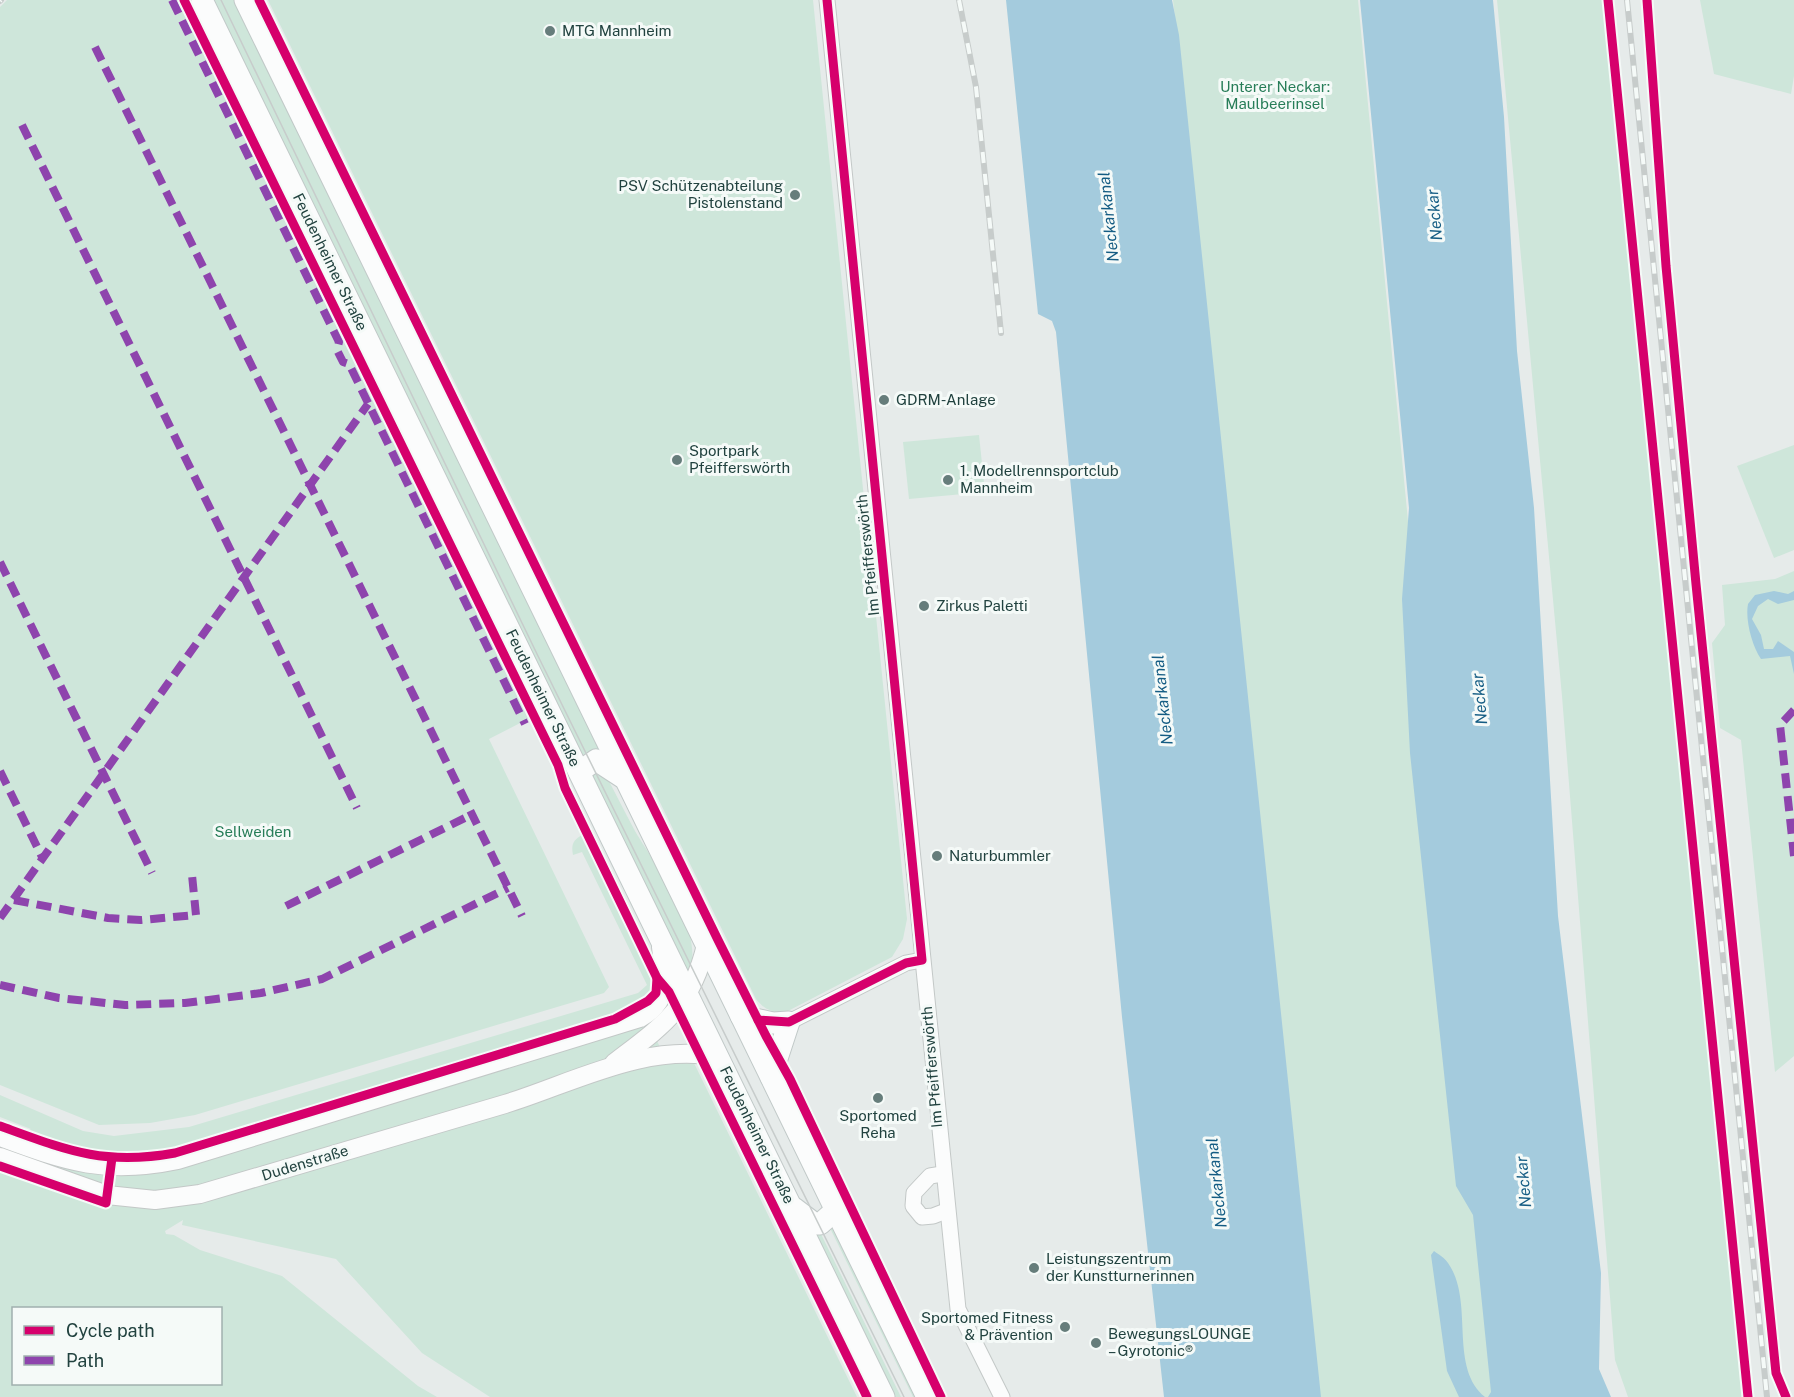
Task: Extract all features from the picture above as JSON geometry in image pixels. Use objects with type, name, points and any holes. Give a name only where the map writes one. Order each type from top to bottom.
[{"type":"main road","name":"Feudenheimer Straße","points":[[202,0],[884,1397]]},
{"type":"main road","points":[[245,0],[927,1397]]},
{"type":"main road","points":[[579,772],[596,760],[623,777]]},
{"type":"main road","points":[[741,1016],[773,1023],[789,1022],[771,1077]]},
{"type":"main road","points":[[792,1206],[815,1224],[825,1221],[836,1210]]},
{"type":"street","name":"Im Pfeifferswörth","points":[[827,0],[942,1174],[958,1309],[1002,1397]]},
{"type":"street","points":[[0,1137],[82,1165],[145,1167],[178,1160],[619,1026],[652,1012],[660,1001],[665,986],[660,936]]},
{"type":"street","points":[[689,995],[698,978],[706,945]]},
{"type":"street","points":[[789,1022],[906,963],[922,960]]},
{"type":"street","name":"Dudenstraße","points":[[607,1068],[663,1023],[689,995]]},
{"type":"street","name":"Dudenstraße","points":[[0,1157],[107,1195],[155,1200],[200,1194],[507,1103],[607,1068],[672,1053],[699,1053],[719,1057]]},
{"type":"street","points":[[942,1174],[930,1176],[914,1192],[913,1206],[922,1217],[946,1211]]},
{"type":"green space","name":"Sellweiden","points":[[7,0],[181,0],[530,718],[489,739],[609,987],[604,993],[195,1115],[150,1123],[99,1125],[0,1085],[0,7]]},
{"type":"green space","points":[[210,0],[235,0],[601,749],[579,756]]},
{"type":"green space","name":"Sportpark Pfeifferswörth","points":[[268,0],[813,0],[907,919],[903,939],[892,957],[786,1012],[769,1010],[756,999]]},
{"type":"green space","name":"Unterer Neckar: Maulbeerinsel","points":[[1173,0],[1358,0],[1492,1397],[1314,1397],[1310,1295]]},
{"type":"green space","points":[[1497,0],[1605,0],[1706,984],[1744,1397],[1628,1397],[1615,1360],[1562,696]]},
{"type":"green space","points":[[1700,0],[1794,0],[1794,76],[1791,94],[1714,74]]},
{"type":"green space","points":[[979,435],[985,492],[909,499],[903,442]]},
{"type":"green space","points":[[1794,445],[1794,550],[1774,558],[1737,466]]},
{"type":"green space","points":[[1794,571],[1794,1056],[1775,1072],[1741,740],[1720,728],[1712,643],[1725,625],[1722,585],[1775,579]]},
{"type":"green space","points":[[592,770],[603,770],[686,921],[693,959],[689,978],[590,776]]},
{"type":"green space","points":[[582,835],[654,982],[652,991],[637,1002],[648,1023],[652,1025],[650,1027],[668,1063],[692,1059],[857,1397],[490,1397],[422,1353],[336,1259],[182,1225],[183,1220],[165,1231],[166,1234],[174,1235],[200,1250],[282,1276],[418,1386],[437,1397],[0,1397],[0,1145],[4,1146],[31,1129],[0,1117],[0,1095],[83,1131],[114,1136],[189,1127],[638,993],[647,985],[582,852],[573,855],[572,848],[575,841]]},
{"type":"green space","points":[[834,1226],[918,1397],[913,1397],[830,1228]]},
{"type":"green space","points":[[813,1232],[820,1232],[901,1397],[894,1397]]},
{"type":"water","name":"Neckarkanal","points":[[1006,0],[1172,0],[1179,35],[1321,1397],[1164,1397],[1122,1017],[1056,332],[1052,321],[1038,314]]},
{"type":"water","name":"Neckar","points":[[1360,0],[1493,0],[1504,117],[1517,351],[1534,508],[1558,916],[1601,1273],[1599,1369],[1611,1397],[1488,1397],[1491,1392],[1473,1215],[1456,1186],[1410,753],[1402,599],[1409,508]]},
{"type":"water","points":[[1774,591],[1788,594],[1794,591],[1794,600],[1778,604],[1768,599],[1758,606],[1752,619],[1761,635],[1764,649],[1773,649],[1778,641],[1794,652],[1794,674],[1790,656],[1761,659],[1750,633],[1748,604],[1755,595]]},
{"type":"water","points":[[1434,1251],[1447,1261],[1456,1278],[1460,1296],[1467,1369],[1474,1384],[1485,1397],[1459,1397],[1447,1371],[1431,1255]]},
{"type":"tram line","points":[[221,0],[538,656],[904,1397]]},
{"type":"railway","points":[[959,0],[976,87],[1001,333]]},
{"type":"railway","points":[[1627,0],[1767,1397]]},
{"type":"marked path","points":[[172,0],[339,342],[337,350],[343,362],[349,364],[525,724]]},
{"type":"marked path","points":[[95,47],[522,916]]},
{"type":"marked path","points":[[22,125],[357,808]]},
{"type":"marked path","points":[[0,918],[368,404]]},
{"type":"marked path","points":[[0,562],[152,873]]},
{"type":"marked path","points":[[1794,710],[1780,725],[1794,856]]},
{"type":"marked path","points":[[0,771],[43,859]]},
{"type":"marked path","points":[[286,906],[471,815]]},
{"type":"marked path","points":[[14,900],[108,918],[141,920],[196,915],[192,875]]},
{"type":"marked path","points":[[0,985],[59,998],[125,1005],[185,1003],[261,993],[322,979],[508,888]]},
{"type":"cycle path","points":[[184,0],[558,765],[565,788],[657,978],[669,992],[867,1397]]},
{"type":"cycle path","points":[[259,0],[718,940],[790,1079],[941,1397]]},
{"type":"cycle path","points":[[758,1020],[789,1022],[906,963],[922,960],[827,0]]},
{"type":"cycle path","points":[[1608,0],[1748,1397]]},
{"type":"cycle path","points":[[1647,0],[1666,266],[1696,584],[1776,1373],[1786,1397]]},
{"type":"cycle path","points":[[0,1126],[65,1149],[85,1153],[127,1158],[175,1153],[615,1019],[648,1001],[656,993],[657,978]]},
{"type":"cycle path","points":[[0,1166],[106,1203],[112,1158]]},
{"type":"place","name":"MTG Mannheim","points":[[550,31]]},
{"type":"place","name":"PSV Schützenabteilung Pistolenstand","points":[[795,195]]},
{"type":"place","name":"GDRM-Anlage","points":[[884,400]]},
{"type":"place","name":"Sportpark Pfeifferswörth","points":[[677,460]]},
{"type":"place","name":"1. Modellrennsportclub Mannheim","points":[[948,480]]},
{"type":"place","name":"Zirkus Paletti","points":[[924,606]]},
{"type":"place","name":"Naturbummler","points":[[937,856]]},
{"type":"place","name":"Sportomed Reha","points":[[878,1098]]},
{"type":"place","name":"Leistungszentrum der Kunstturnerinnen","points":[[1034,1268]]},
{"type":"place","name":"Sportomed Fitness & Prävention","points":[[1065,1327]]},
{"type":"place","name":"BewegungsLOUNGE – Gyrotonic®","points":[[1096,1343]]}]
